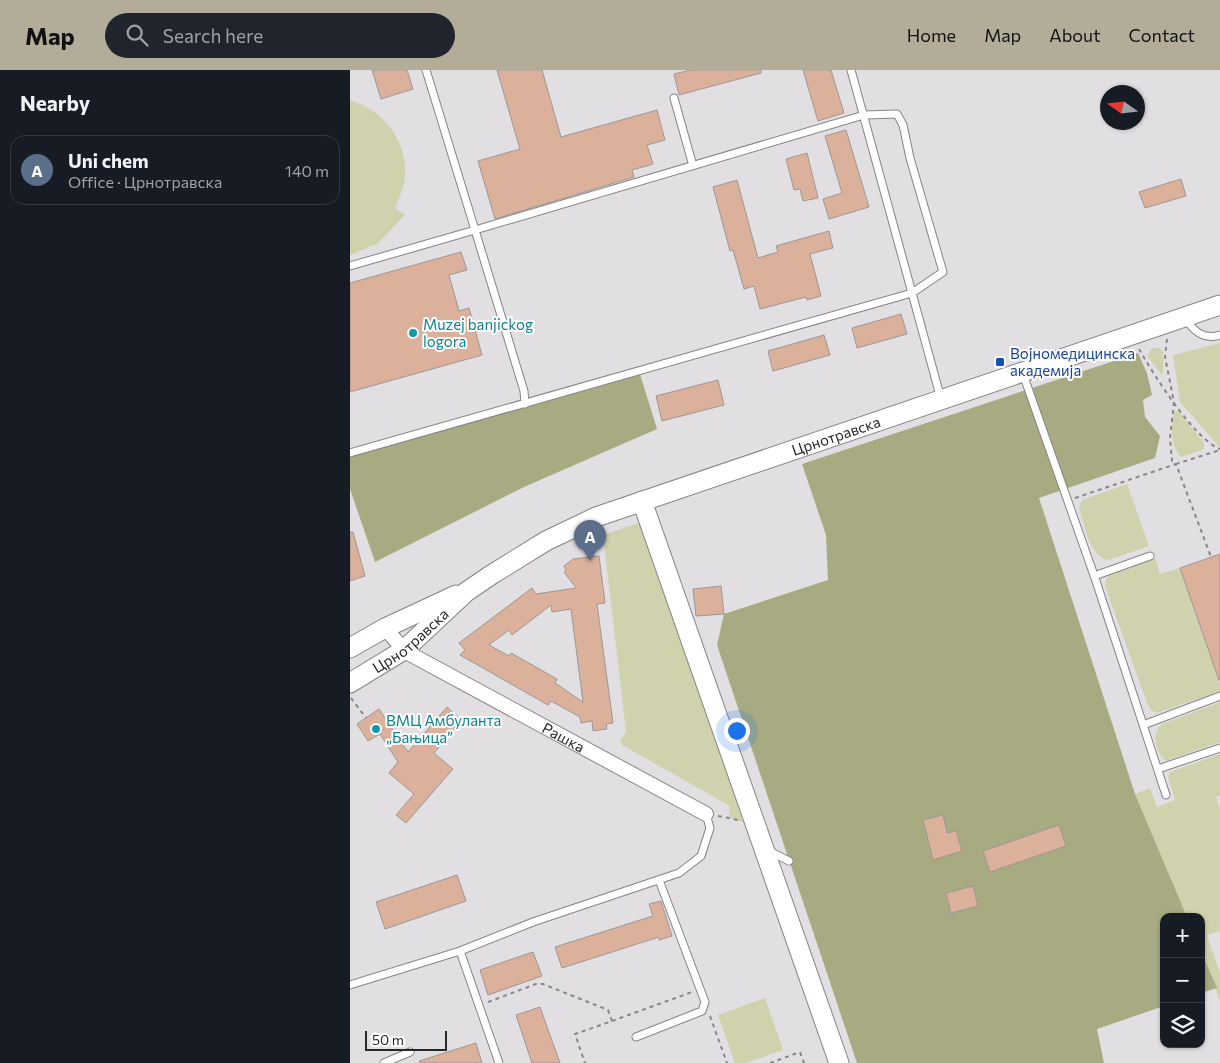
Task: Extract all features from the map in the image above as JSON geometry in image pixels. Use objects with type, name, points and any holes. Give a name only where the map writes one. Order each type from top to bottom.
[{"type":"main road","name":"Црнотравска","points":[[350,648],[385,628],[466,592],[546,540],[596,517],[1220,305]]},
{"type":"main road","points":[[642,501],[839,1063]]},
{"type":"main road","name":"Црнотравска","points":[[350,683],[404,650],[466,592]]},
{"type":"street","name":"Рашка","points":[[385,628],[404,650],[706,814]]},
{"type":"lane","points":[[426,70],[524,391],[525,404]]},
{"type":"lane","points":[[851,70],[941,399]]},
{"type":"lane","points":[[674,98],[693,166]]},
{"type":"lane","points":[[350,266],[864,115],[896,114],[903,125],[910,158],[943,272],[912,293],[350,453]]},
{"type":"lane","points":[[1184,316],[1200,334],[1211,338],[1220,335]]},
{"type":"lane","points":[[1022,371],[1094,576],[1166,795]]},
{"type":"lane","points":[[1094,576],[1150,556]]},
{"type":"lane","points":[[1143,724],[1220,696]]},
{"type":"lane","points":[[1158,769],[1220,748]]},
{"type":"lane","points":[[350,985],[460,951],[533,922],[679,873],[701,856],[710,828],[706,814]]},
{"type":"lane","points":[[765,849],[789,861]]},
{"type":"lane","points":[[636,1037],[702,1011],[705,1002],[659,880]]},
{"type":"lane","points":[[460,951],[499,1063]]},
{"type":"lane","points":[[384,1063],[410,1052]]},
{"type":"path","points":[[1168,332],[1165,356],[1174,402],[1171,414],[1170,438],[1172,461],[1176,464],[1211,557]]},
{"type":"path","points":[[1136,343],[1174,402],[1210,444],[1220,450]]},
{"type":"path","points":[[1067,500],[1220,450]]},
{"type":"path","points":[[350,696],[366,718]]},
{"type":"path","points":[[706,814],[755,824]]},
{"type":"path","points":[[479,1006],[536,984],[544,984],[608,1010],[612,1021]]},
{"type":"path","points":[[585,1063],[575,1034],[700,989]]},
{"type":"path","points":[[705,1002],[727,1063]]},
{"type":"path","points":[[770,1063],[800,1052],[804,1063]]},
{"type":"green space","points":[[350,100],[373,111],[391,128],[397,139],[405,162],[405,179],[395,208],[405,215],[377,244],[350,255]]},
{"type":"green space","points":[[1220,343],[1220,448],[1180,402],[1173,355]]},
{"type":"green space","points":[[1152,348],[1159,348],[1163,352],[1163,373],[1161,374],[1147,356]]},
{"type":"green space","points":[[1138,353],[1147,373],[1152,395],[1143,400],[1145,417],[1160,436],[1155,458],[1039,498],[1135,794],[1185,913],[1160,913],[1160,1007],[1097,1029],[1104,1063],[857,1063],[717,645],[724,614],[828,580],[826,535],[802,464]]},
{"type":"green space","points":[[639,371],[657,429],[524,487],[375,562],[350,489],[350,453]]},
{"type":"green space","points":[[1174,411],[1179,411],[1204,443],[1204,449],[1181,457],[1177,452],[1173,441],[1172,429]]},
{"type":"green space","points":[[1127,484],[1149,546],[1109,560],[1102,558],[1092,547],[1079,508],[1082,500]]},
{"type":"green space","points":[[638,523],[648,535],[743,822],[729,817],[730,806],[622,745],[620,741],[626,732],[603,535]]},
{"type":"green space","points":[[1155,558],[1160,574],[1180,568],[1220,684],[1220,691],[1157,713],[1151,710],[1147,703],[1105,586],[1106,579],[1110,574]]},
{"type":"green space","points":[[1220,702],[1220,742],[1166,761],[1159,753],[1156,743],[1156,732],[1162,724]]},
{"type":"green space","points":[[1220,754],[1220,795],[1216,797],[1220,808],[1220,931],[1207,935],[1220,973],[1220,1000],[1205,962],[1205,913],[1185,913],[1135,794],[1150,788],[1157,807],[1175,800],[1168,777],[1170,772]]},
{"type":"green space","points":[[1205,961],[1217,988],[1205,992]]},
{"type":"green space","points":[[765,998],[783,1050],[746,1063],[735,1063],[718,1015]]},
{"type":"building","points":[[372,70],[407,70],[413,89],[381,99]]},
{"type":"building","points":[[497,70],[542,70],[561,137],[657,110],[665,140],[647,145],[653,164],[632,170],[634,177],[495,219],[478,161],[520,149]]},
{"type":"building","points":[[690,70],[761,70],[761,73],[679,95],[674,74]]},
{"type":"building","points":[[803,70],[831,70],[844,113],[818,121]]},
{"type":"building","points":[[846,130],[869,207],[829,219],[823,199],[842,193],[825,136]]},
{"type":"building","points":[[807,153],[818,198],[803,201],[800,189],[794,190],[786,159]]},
{"type":"building","points":[[1181,179],[1186,196],[1145,208],[1139,192]]},
{"type":"building","points":[[737,180],[758,258],[778,252],[776,246],[829,231],[833,248],[810,254],[821,296],[807,300],[806,297],[760,309],[754,286],[744,289],[733,250],[730,251],[713,187]]},
{"type":"building","name":"Muzej banjickog logora","points":[[461,252],[467,270],[449,275],[459,311],[469,308],[482,355],[350,392],[350,283]]},
{"type":"building","points":[[901,314],[907,334],[857,348],[852,328]]},
{"type":"building","points":[[824,335],[830,355],[773,371],[768,351]]},
{"type":"building","points":[[718,380],[724,405],[662,421],[656,396]]},
{"type":"building","points":[[350,532],[353,532],[365,576],[350,581]]},
{"type":"building","points":[[1220,554],[1220,680],[1219,680],[1180,568]]},
{"type":"building","points":[[599,556],[605,603],[597,604],[613,723],[606,724],[607,729],[593,731],[592,721],[581,723],[580,717],[551,701],[548,705],[460,655],[465,650],[459,643],[532,588],[536,594],[576,588],[564,572],[566,570],[564,566],[573,559]],"holes":[[[551,605],[552,612],[571,609],[583,702],[555,683],[557,679],[511,653],[509,656],[489,645],[509,630],[512,635]]]},
{"type":"building","points":[[721,586],[724,614],[696,616],[693,589]]},
{"type":"building","points":[[447,707],[462,721],[434,753],[453,769],[406,823],[396,815],[414,794],[389,773],[398,762],[380,734],[368,741],[357,724],[379,709],[408,752]]},
{"type":"building","points":[[943,815],[947,833],[956,831],[962,851],[933,860],[923,820]]},
{"type":"building","points":[[1059,825],[1066,846],[990,872],[983,851]]},
{"type":"building","points":[[457,875],[466,901],[385,929],[376,902]]},
{"type":"building","points":[[973,886],[978,906],[951,913],[946,893]]},
{"type":"building","points":[[661,901],[672,936],[659,940],[659,937],[562,968],[555,947],[653,916],[649,904]]},
{"type":"building","points":[[533,952],[542,976],[488,995],[480,970]]},
{"type":"building","points":[[540,1007],[560,1063],[532,1063],[516,1015]]},
{"type":"building","points":[[476,1043],[482,1063],[420,1063],[419,1061]]},
{"type":"place","name":"Muzej banjickog logora","points":[[413,333]]},
{"type":"place","name":"Војномедицинска академија","points":[[1000,362]]},
{"type":"place","name":"Uni chem","points":[[590,561]]},
{"type":"place","name":"ВМЦ Амбуланта „Бањица”","points":[[376,729]]}]
